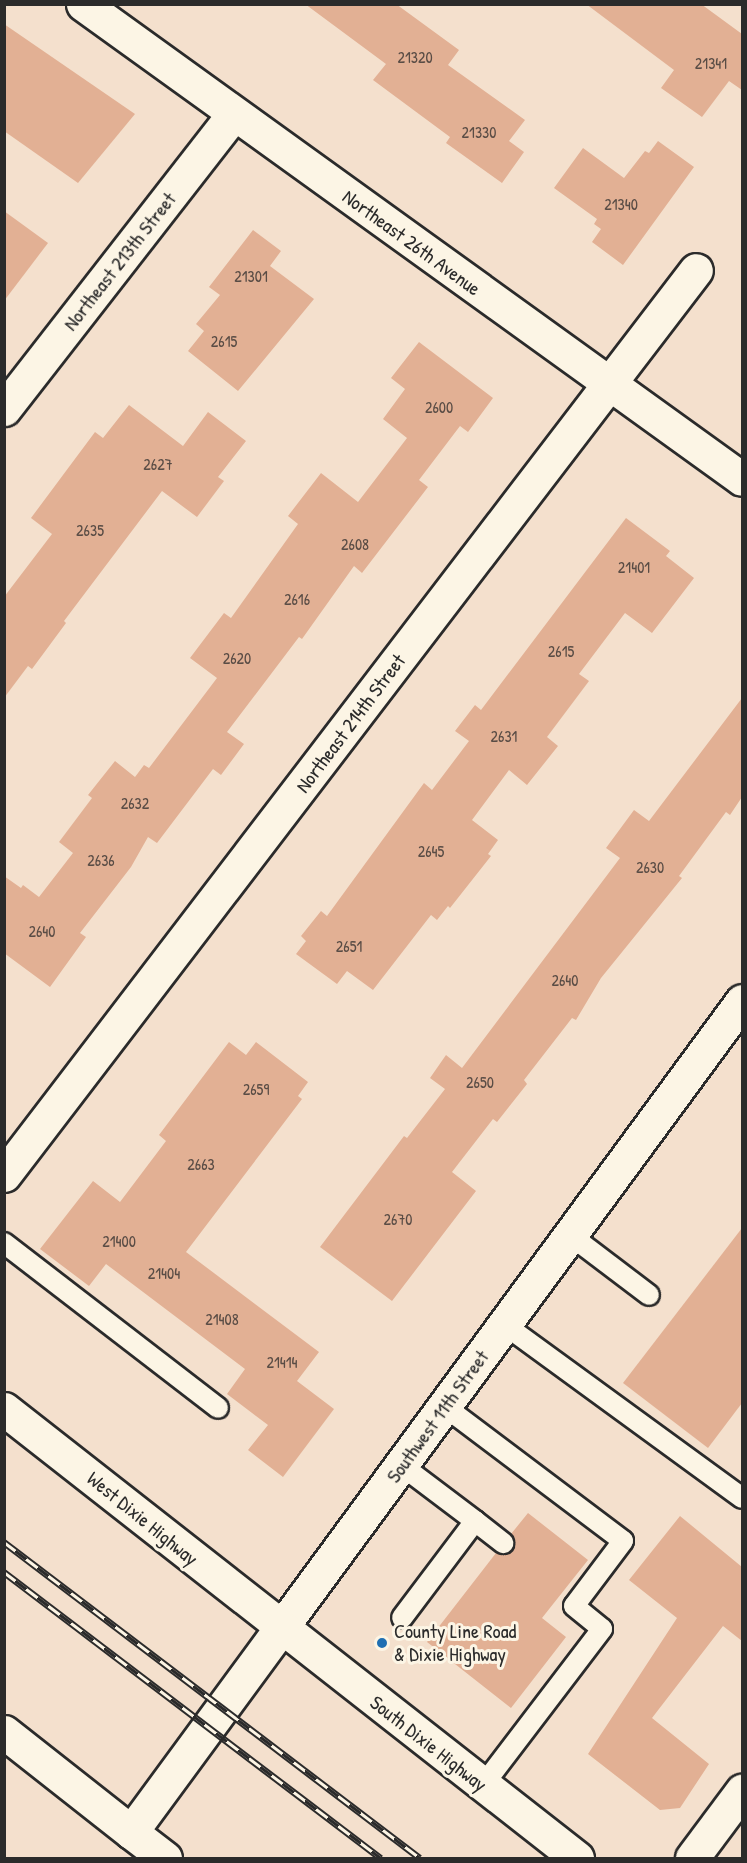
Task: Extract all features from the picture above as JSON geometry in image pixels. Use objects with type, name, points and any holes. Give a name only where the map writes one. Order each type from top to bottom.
[{"type":"street","name":"Northeast 26th Avenue","points":[[83,4],[742,479]]},
{"type":"street","name":"Northeast 213th Street","points":[[4,409],[234,114]]},
{"type":"street","name":"Northeast 214th Street","points":[[4,1175],[696,270]]},
{"type":"street","name":"Southwest 11th Street","points":[[131,1832],[742,1001]]},
{"type":"street","name":"West Dixie Highway","points":[[4,1408],[282,1628]]},
{"type":"street","name":"South Dixie Highway","points":[[282,1628],[577,1858]]},
{"type":"street","points":[[4,1732],[165,1858]]},
{"type":"street","points":[[692,1858],[742,1791]]},
{"type":"lane","points":[[570,1235],[650,1295]]},
{"type":"lane","points":[[4,1243],[218,1408]]},
{"type":"lane","points":[[505,1325],[741,1494]]},
{"type":"lane","points":[[444,1406],[623,1541],[568,1599],[602,1629],[483,1785]]},
{"type":"lane","points":[[400,1465],[503,1544]]},
{"type":"lane","points":[[402,1618],[475,1521]]},
{"type":"building","points":[[305,4],[396,4],[459,50],[448,65],[525,120],[509,141],[524,152],[502,183],[446,143],[450,137],[373,80],[386,64]]},
{"type":"building","points":[[586,4],[701,4],[742,34],[742,90],[729,81],[702,117],[661,88],[674,70]]},
{"type":"building","points":[[4,24],[135,114],[78,183],[4,131]]},
{"type":"building","points":[[658,141],[694,167],[623,265],[592,242],[601,229],[594,224],[597,219],[554,188],[583,148],[624,178],[645,151],[649,153]]},
{"type":"building","points":[[4,211],[48,243],[4,301]]},
{"type":"building","points":[[253,230],[281,251],[270,266],[314,299],[238,391],[188,351],[204,331],[196,324],[220,295],[209,287]]},
{"type":"building","points":[[419,342],[493,398],[468,432],[460,426],[419,480],[428,487],[362,573],[354,566],[302,639],[299,637],[227,732],[244,744],[221,775],[213,769],[157,843],[148,837],[131,867],[80,933],[86,937],[50,987],[4,953],[4,876],[21,888],[23,885],[39,897],[73,853],[59,842],[92,798],[88,795],[115,761],[135,777],[144,765],[149,768],[217,678],[190,658],[224,613],[231,618],[298,524],[288,516],[321,473],[358,502],[407,438],[383,419],[405,389],[391,378]]},
{"type":"building","points":[[129,405],[183,446],[208,412],[246,441],[218,477],[224,481],[197,517],[162,491],[64,621],[66,623],[32,669],[28,666],[4,698],[4,597],[52,534],[31,518],[95,432],[103,438]]},
{"type":"building","points":[[626,518],[670,551],[666,556],[694,578],[652,633],[625,613],[579,674],[589,681],[547,737],[558,746],[527,785],[509,770],[472,820],[498,840],[488,854],[491,856],[450,908],[448,906],[437,920],[431,915],[373,990],[347,971],[337,984],[296,954],[306,941],[301,936],[321,911],[327,916],[424,783],[432,790],[469,741],[455,731],[475,705],[481,710]]},
{"type":"building","points":[[742,698],[742,797],[730,815],[726,812],[679,876],[682,878],[601,978],[576,1020],[572,1018],[524,1080],[527,1084],[497,1122],[493,1119],[452,1172],[476,1191],[392,1301],[320,1247],[404,1136],[407,1138],[445,1089],[430,1078],[446,1055],[462,1068],[620,858],[606,848],[634,810],[649,821]]},
{"type":"building","points":[[229,1042],[246,1055],[256,1042],[308,1082],[298,1096],[302,1099],[186,1252],[319,1352],[297,1381],[334,1409],[283,1477],[248,1450],[268,1425],[227,1394],[245,1369],[106,1264],[89,1286],[40,1249],[93,1181],[120,1202],[166,1141],[159,1135]]},
{"type":"building","points":[[742,1228],[742,1403],[708,1448],[623,1383]]},
{"type":"building","points":[[528,1513],[588,1560],[542,1618],[566,1637],[511,1708],[427,1642],[496,1553],[507,1554],[513,1550],[514,1539],[511,1534]]},
{"type":"building","points":[[680,1516],[742,1567],[742,1641],[723,1626],[652,1718],[709,1764],[680,1808],[660,1810],[588,1754],[677,1618],[629,1580]]},
{"type":"railway","points":[[4,1542],[420,1858]]},
{"type":"railway","points":[[4,1572],[381,1858]]},
{"type":"place","name":"County Line Road & Dixie Highway","points":[[382,1643]]}]
